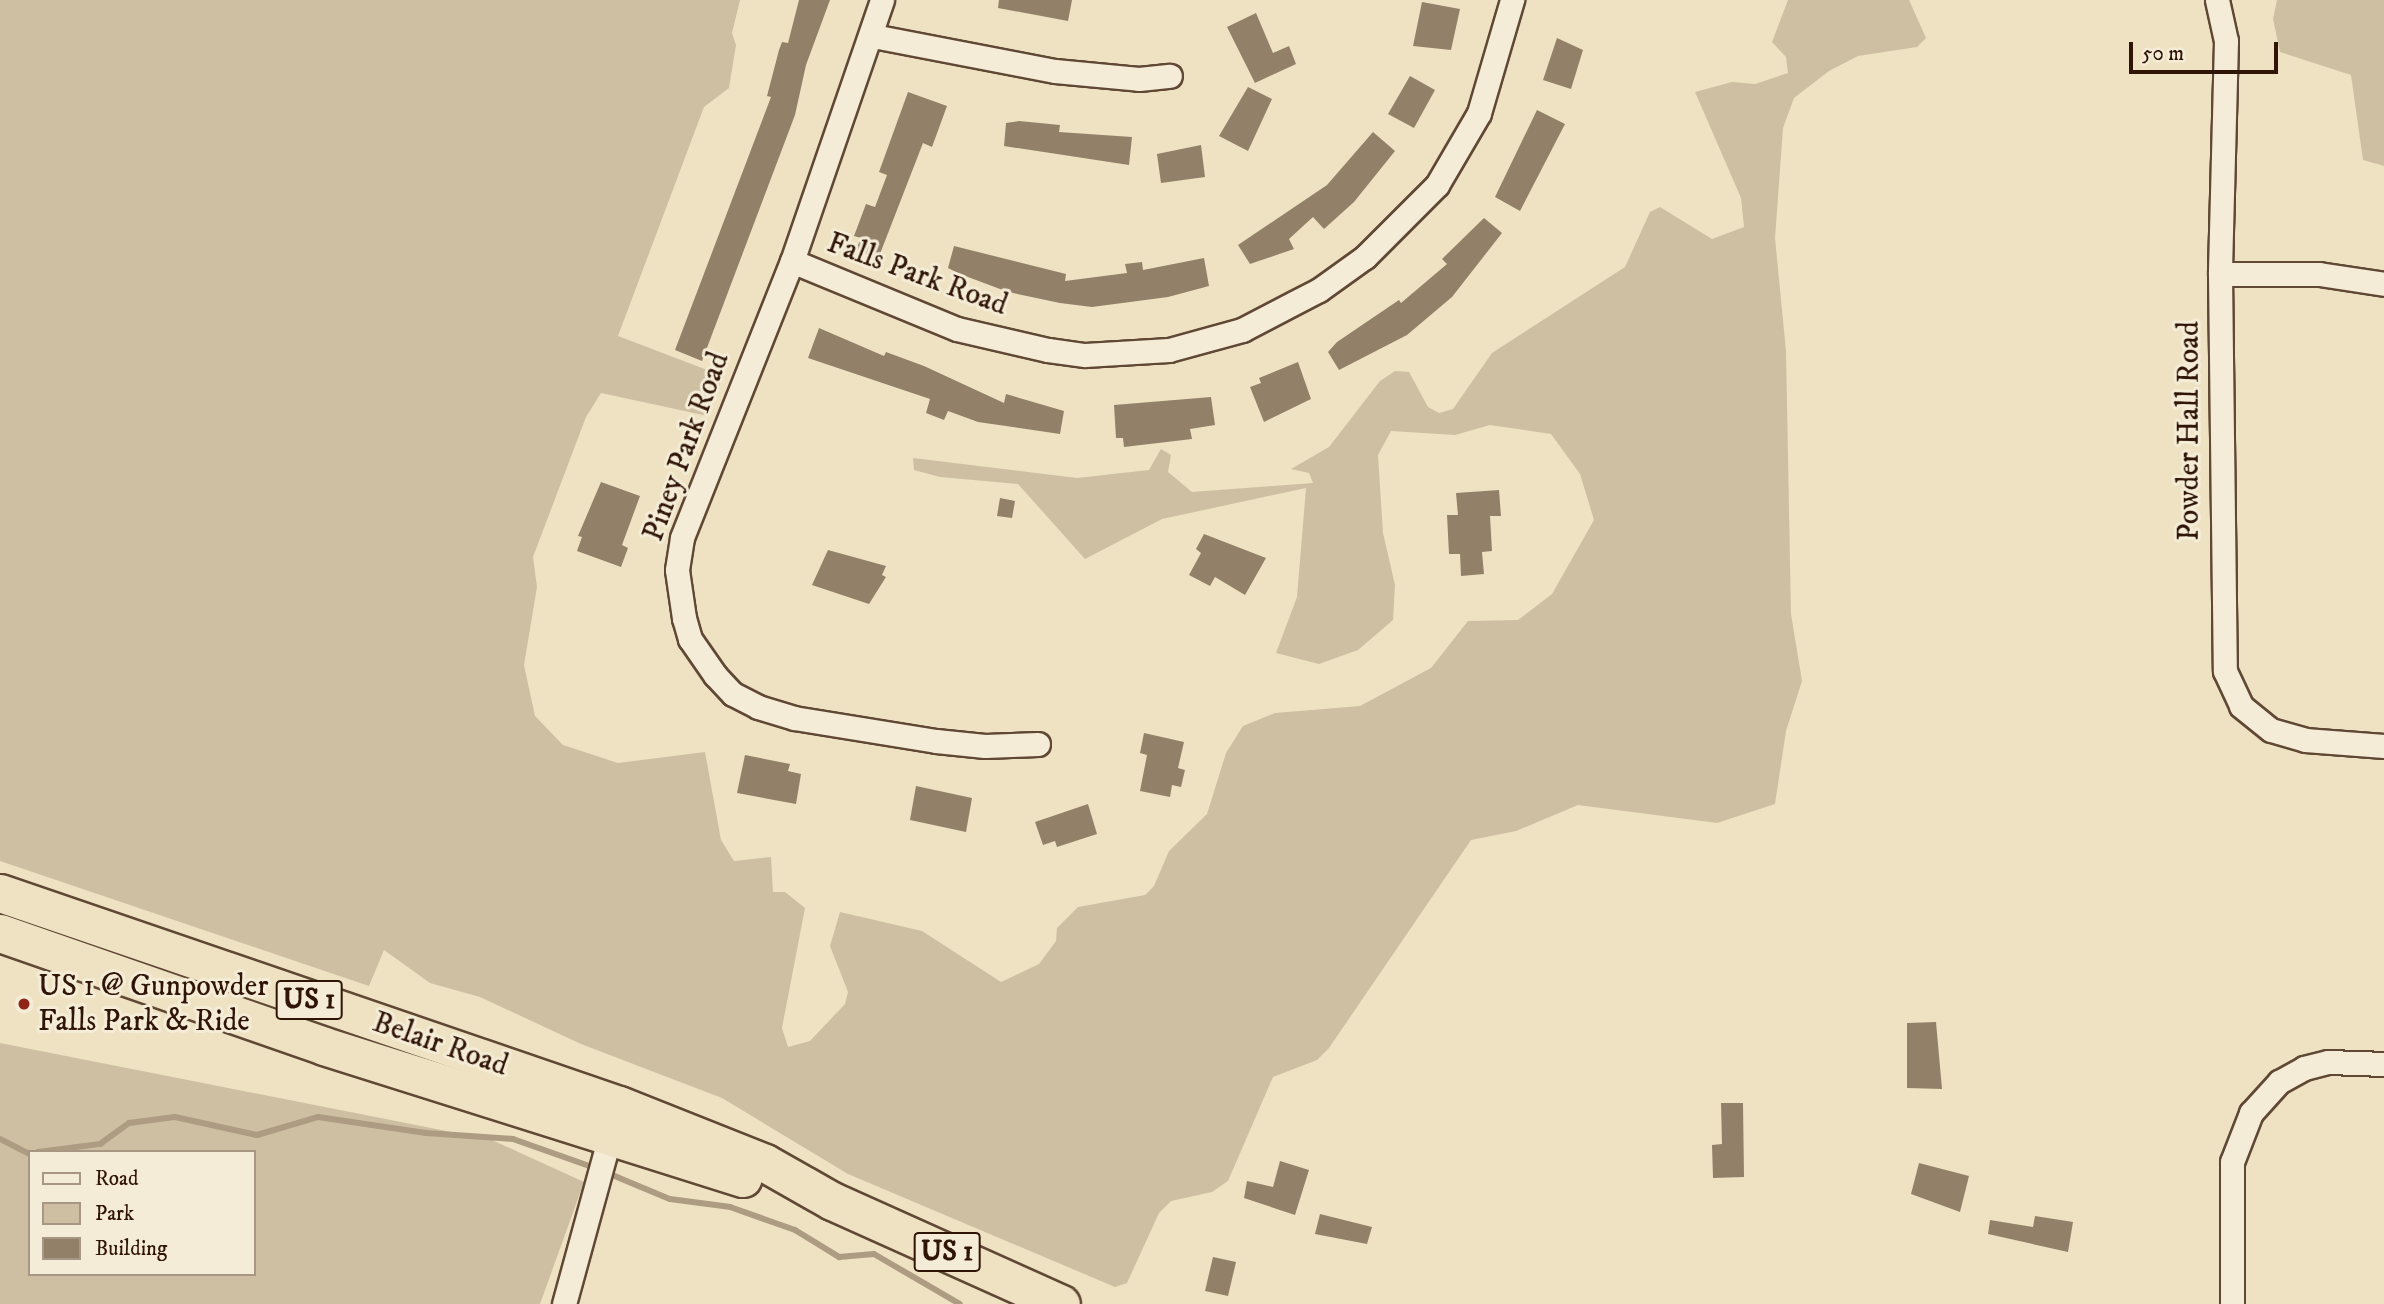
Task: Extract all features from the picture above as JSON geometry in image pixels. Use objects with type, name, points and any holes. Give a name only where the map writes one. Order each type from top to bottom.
[{"type":"highway","name":"Belair Road","points":[[0,892],[608,1146]]},
{"type":"highway","name":"Belair Road","points":[[0,933],[608,1146],[765,1163],[832,1201],[1061,1304]]},
{"type":"street","name":"Piney Park Road","points":[[882,0],[873,36],[792,261],[682,538],[677,570],[690,639],[733,694],[782,714],[936,741],[985,746],[1038,744]]},
{"type":"street","name":"Falls Park Road","points":[[792,261],[957,329],[1048,351],[1085,355],[1169,350],[1242,330],[1309,295],[1365,257],[1437,185],[1479,113],[1512,0]]},
{"type":"street","name":"Powder Hall Road","points":[[2217,0],[2226,41],[2221,274],[2225,671],[2241,706],[2271,730],[2305,740],[2384,746]]},
{"type":"street","points":[[873,36],[1055,71],[1139,79],[1170,76]]},
{"type":"street","points":[[2221,274],[2319,274],[2384,284]]},
{"type":"street","points":[[2232,1304],[2232,1162],[2251,1113],[2279,1082],[2304,1068],[2328,1062],[2384,1064]]},
{"type":"street","points":[[564,1304],[608,1146]]},
{"type":"green space","points":[[0,0],[740,0],[732,33],[736,45],[729,88],[704,107],[618,336],[723,376],[708,416],[601,393],[586,417],[533,557],[537,587],[524,665],[535,716],[563,745],[618,763],[705,752],[721,840],[734,861],[771,857],[773,892],[785,892],[805,908],[782,1028],[788,1047],[810,1041],[845,1004],[848,992],[830,946],[840,912],[922,931],[1001,982],[1039,964],[1056,941],[1057,928],[1078,907],[1145,895],[1154,886],[1169,851],[1207,814],[1226,753],[1243,726],[1275,713],[1360,706],[1431,668],[1468,621],[1518,620],[1552,594],[1594,520],[1580,474],[1551,434],[1490,425],[1455,435],[1391,431],[1378,455],[1383,533],[1395,585],[1393,620],[1358,650],[1319,664],[1276,653],[1297,597],[1306,488],[1162,519],[1085,559],[1018,484],[940,477],[914,470],[913,458],[1077,478],[1149,470],[1161,449],[1171,455],[1168,472],[1192,492],[1313,483],[1309,473],[1291,469],[1329,447],[1380,381],[1395,371],[1409,372],[1428,407],[1439,413],[1453,409],[1492,353],[1625,267],[1650,212],[1660,207],[1712,239],[1744,227],[1741,198],[1695,92],[1732,82],[1755,84],[1788,73],[1786,57],[1772,42],[1788,0],[1909,0],[1926,38],[1917,47],[1858,56],[1829,71],[1794,98],[1783,128],[1775,238],[1786,351],[1791,614],[1802,681],[1786,731],[1775,804],[1717,823],[1578,805],[1516,831],[1471,840],[1329,1048],[1317,1060],[1273,1077],[1228,1181],[1212,1192],[1171,1201],[1159,1213],[1127,1283],[1115,1287],[848,1174],[722,1098],[581,1044],[480,997],[430,983],[384,950],[369,986],[0,861]]},
{"type":"green space","points":[[2277,0],[2384,0],[2384,166],[2363,160],[2351,75],[2280,52],[2273,19]]},
{"type":"green space","points":[[0,1043],[492,1140],[584,1182],[540,1304],[0,1304]]},
{"type":"building","points":[[799,0],[830,0],[806,65],[795,115],[702,361],[675,350],[771,97],[767,96],[779,50],[782,42],[788,43]]},
{"type":"building","points":[[999,0],[1072,0],[1068,21],[998,8]]},
{"type":"building","points":[[1422,2],[1460,9],[1451,50],[1413,46]]},
{"type":"building","points":[[1256,13],[1273,53],[1289,46],[1296,64],[1255,83],[1227,27]]},
{"type":"building","points":[[1557,38],[1583,50],[1571,89],[1543,80]]},
{"type":"building","points":[[1410,76],[1435,90],[1414,128],[1388,114]]},
{"type":"building","points":[[1248,87],[1272,99],[1248,151],[1219,136]]},
{"type":"building","points":[[908,92],[947,106],[932,147],[923,143],[878,259],[856,250],[861,238],[854,236],[866,204],[875,207],[887,175],[879,172]]},
{"type":"building","points":[[1537,110],[1565,124],[1520,211],[1495,197]]},
{"type":"building","points":[[1019,121],[1060,125],[1059,132],[1132,137],[1129,165],[1004,146],[1006,123]]},
{"type":"building","points":[[1373,132],[1395,151],[1354,202],[1324,229],[1313,217],[1289,239],[1294,249],[1250,264],[1238,245],[1327,185]]},
{"type":"building","points":[[1201,145],[1205,177],[1161,183],[1157,154]]},
{"type":"building","points":[[1484,218],[1502,233],[1452,297],[1407,335],[1339,370],[1328,352],[1337,342],[1399,300],[1401,303],[1447,264],[1442,259]]},
{"type":"building","points":[[954,246],[1066,274],[1065,281],[1127,273],[1125,264],[1142,262],[1143,270],[1204,258],[1209,286],[1168,297],[1092,307],[1060,303],[1008,292],[948,268]]},
{"type":"building","points":[[819,328],[884,356],[886,352],[924,366],[1004,403],[1006,394],[1064,411],[1060,434],[978,422],[948,411],[944,420],[926,413],[930,399],[808,358]]},
{"type":"building","points":[[1298,362],[1311,399],[1264,422],[1250,387],[1261,383],[1259,378]]},
{"type":"building","points":[[1211,397],[1215,425],[1190,429],[1192,439],[1124,447],[1123,438],[1116,438],[1114,405]]},
{"type":"building","points":[[601,482],[640,496],[622,545],[628,548],[621,567],[577,551],[582,537],[578,536]]},
{"type":"building","points":[[1499,490],[1501,516],[1490,516],[1492,551],[1482,552],[1484,574],[1461,576],[1460,554],[1449,554],[1447,515],[1458,515],[1456,493]]},
{"type":"building","points":[[1000,498],[1015,501],[1012,518],[997,516]]},
{"type":"building","points":[[1204,534],[1266,558],[1245,595],[1215,577],[1210,586],[1189,575],[1201,553],[1196,549]]},
{"type":"building","points":[[828,550],[886,566],[882,575],[886,577],[869,604],[812,585]]},
{"type":"building","points":[[1144,733],[1184,742],[1178,768],[1185,770],[1181,787],[1172,785],[1170,797],[1140,791],[1147,755],[1140,753]]},
{"type":"building","points":[[745,755],[790,764],[788,771],[801,774],[796,804],[737,793]]},
{"type":"building","points":[[916,786],[972,798],[966,832],[910,820]]},
{"type":"building","points":[[1088,804],[1097,834],[1057,847],[1055,841],[1043,845],[1035,822]]},
{"type":"building","points":[[1936,1022],[1942,1089],[1907,1088],[1907,1023]]},
{"type":"building","points":[[1721,1103],[1743,1103],[1744,1177],[1713,1178],[1712,1145],[1722,1144]]},
{"type":"building","points":[[1280,1161],[1309,1170],[1295,1215],[1244,1198],[1247,1181],[1273,1187]]},
{"type":"building","points":[[1919,1163],[1969,1176],[1960,1212],[1911,1194]]},
{"type":"building","points":[[1320,1214],[1372,1227],[1367,1244],[1315,1234]]},
{"type":"building","points":[[2035,1216],[2073,1222],[2068,1252],[1988,1234],[1990,1220],[2033,1227]]},
{"type":"building","points":[[1213,1257],[1236,1262],[1228,1296],[1205,1291]]},
{"type":"waterway","points":[[54,1150],[100,1144],[129,1123],[175,1117],[257,1135],[318,1117],[426,1133],[513,1139],[595,1168]]},
{"type":"waterway","points":[[0,1139],[28,1153]]},
{"type":"waterway","points":[[605,1172],[670,1199],[730,1207],[795,1230],[839,1257],[874,1254],[960,1304]]},
{"type":"place","name":"US 1 @ Gunpowder Falls Park & Ride","points":[[24,1004]]}]
